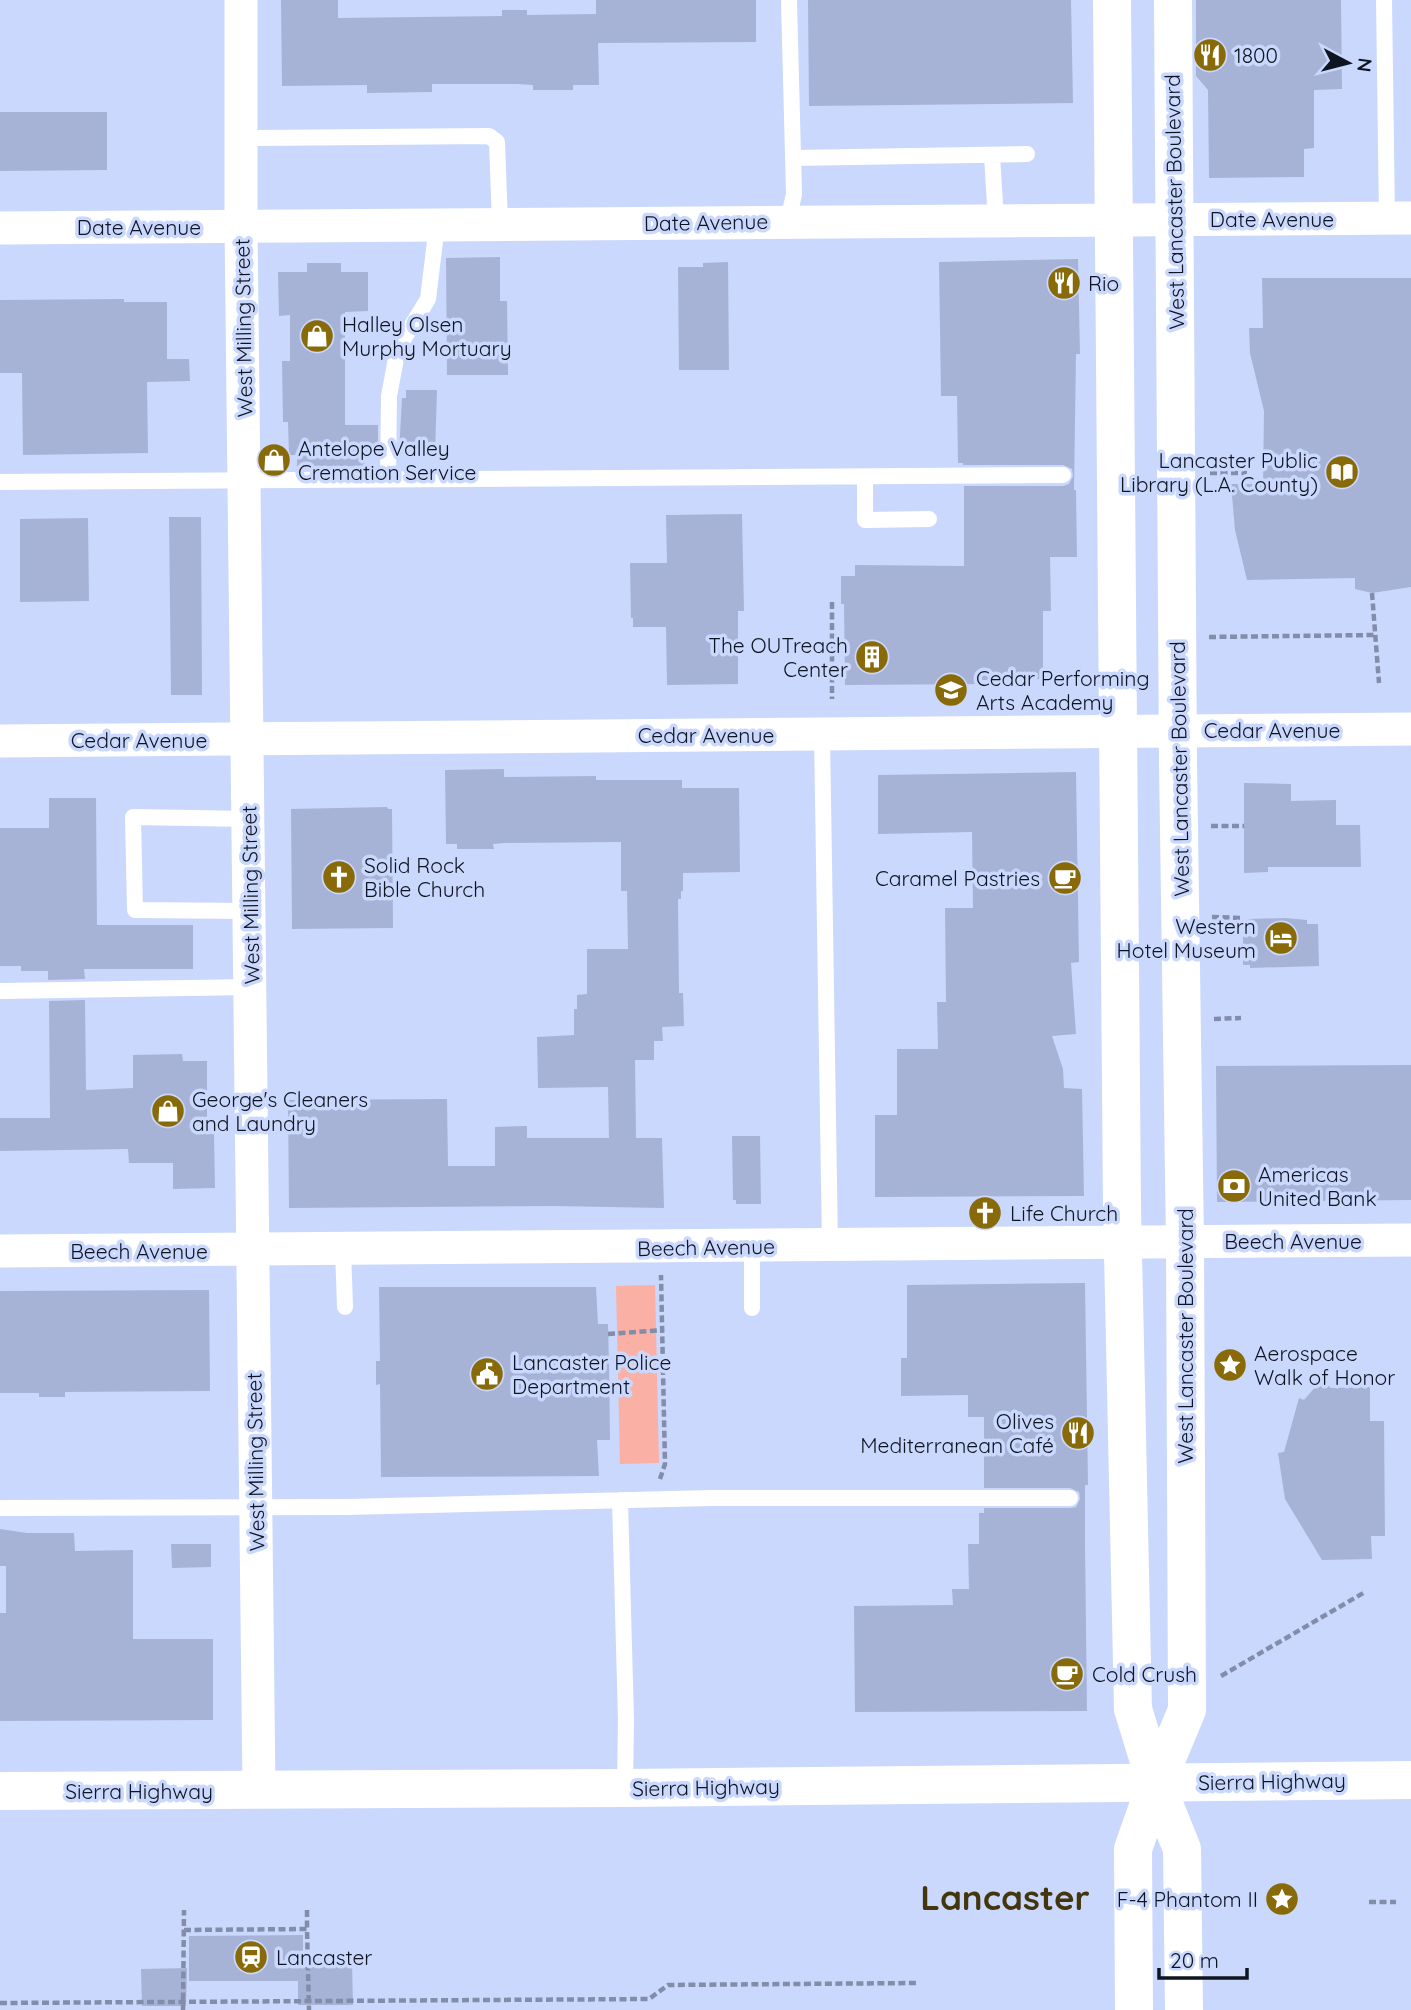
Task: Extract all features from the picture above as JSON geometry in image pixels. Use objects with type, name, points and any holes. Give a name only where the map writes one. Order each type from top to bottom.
[{"type":"street","name":"West Milling Street","points":[[241,0],[241,226],[259,1790]]},
{"type":"street","points":[[1112,0],[1123,1243],[1133,1709],[1156,1784],[1182,1849],[1184,2010]]},
{"type":"street","name":"West Lancaster Boulevard","points":[[1134,2010],[1133,1849],[1187,1710],[1173,0]]},
{"type":"street","name":"Date Avenue","points":[[0,228],[1399,218]]},
{"type":"street","name":"Cedar Avenue","points":[[0,741],[1411,729]]},
{"type":"street","name":"Beech Avenue","points":[[0,1251],[660,1248],[1411,1240]]},
{"type":"street","name":"Sierra Highway","points":[[0,1791],[1411,1780]]},
{"type":"lane","points":[[789,0],[794,194],[789,221]]},
{"type":"lane","points":[[1384,0],[1399,218]]},
{"type":"lane","points":[[241,138],[489,136],[497,142],[500,224]]},
{"type":"lane","points":[[992,155],[996,221]]},
{"type":"lane","points":[[793,158],[1027,155]]},
{"type":"lane","points":[[388,478],[389,396],[398,348],[428,299],[437,225]]},
{"type":"lane","points":[[0,482],[1063,475]]},
{"type":"lane","points":[[864,477],[865,520],[929,519]]},
{"type":"lane","points":[[822,735],[830,1246]]},
{"type":"lane","points":[[249,818],[133,817],[135,910],[250,911]]},
{"type":"lane","points":[[0,991],[251,987]]},
{"type":"lane","points":[[752,1246],[752,1308]]},
{"type":"lane","points":[[344,1250],[345,1307]]},
{"type":"lane","points":[[0,1508],[347,1507],[654,1499],[1070,1498]]},
{"type":"lane","points":[[620,1500],[626,1720],[625,1788]]},
{"type":"path","points":[[1205,474],[1247,473]]},
{"type":"path","points":[[1372,593],[1379,684]]},
{"type":"path","points":[[832,602],[832,699]]},
{"type":"path","points":[[1205,637],[1375,635]]},
{"type":"path","points":[[1207,826],[1244,826]]},
{"type":"path","points":[[1207,917],[1242,918]]},
{"type":"path","points":[[654,1499],[665,1464],[660,1248]]},
{"type":"path","points":[[608,1334],[663,1330]]},
{"type":"path","points":[[1215,1680],[1365,1592]]},
{"type":"path","points":[[1369,1902],[1396,1902]]},
{"type":"path","points":[[184,1910],[184,2010]]},
{"type":"path","points":[[307,1910],[309,2010]]},
{"type":"path","points":[[184,1930],[307,1929]]},
{"type":"path","points":[[0,2003],[649,1999],[668,1985],[916,1983]]},
{"type":"shaded area","points":[[655,1285],[659,1463],[620,1464],[616,1286]]},
{"type":"building","points":[[281,0],[338,0],[338,18],[502,16],[502,10],[527,10],[527,15],[596,14],[596,0],[756,0],[756,42],[598,43],[599,85],[573,85],[573,90],[533,90],[533,85],[517,84],[432,84],[432,92],[367,93],[367,85],[282,86]]},
{"type":"building","points":[[808,0],[1071,0],[1073,103],[809,106]]},
{"type":"building","points":[[1196,0],[1341,0],[1342,89],[1314,90],[1314,148],[1304,149],[1304,177],[1209,178],[1208,90],[1196,76]]},
{"type":"building","points":[[0,112],[107,112],[107,170],[0,171]]},
{"type":"building","points":[[500,257],[500,301],[507,301],[508,375],[447,375],[446,258]]},
{"type":"building","points":[[1078,259],[1080,354],[1076,354],[1074,490],[1077,557],[1050,557],[1051,611],[1043,611],[1043,679],[982,680],[982,684],[845,685],[841,576],[855,576],[855,565],[964,566],[964,486],[1063,486],[1069,484],[1073,476],[1072,469],[1063,465],[958,463],[957,396],[941,396],[939,262]]},
{"type":"building","points":[[728,262],[729,370],[679,370],[678,267],[703,267],[703,263]]},
{"type":"building","name":"Halley Olsen Murphy Mortuary","points":[[307,263],[341,263],[341,272],[368,272],[368,311],[345,312],[345,425],[378,425],[378,452],[365,452],[365,466],[297,466],[297,455],[289,455],[288,422],[283,422],[282,361],[290,361],[290,315],[279,316],[278,272],[307,272]]},
{"type":"building","name":"Lancaster Public Library (L.A. County)","points":[[1262,278],[1411,278],[1411,587],[1372,593],[1355,589],[1355,578],[1247,580],[1235,530],[1231,484],[1263,484],[1264,411],[1250,353],[1249,328],[1263,328]]},
{"type":"building","points":[[124,299],[124,302],[167,302],[167,359],[189,359],[190,381],[147,382],[148,453],[23,455],[22,373],[0,373],[0,300]]},
{"type":"building","points":[[406,390],[437,390],[435,453],[399,453],[402,398],[406,398]]},
{"type":"building","points":[[742,514],[744,611],[738,611],[738,684],[667,685],[666,627],[633,627],[630,563],[667,563],[666,515]]},
{"type":"building","points":[[169,517],[201,517],[202,695],[171,695]]},
{"type":"building","points":[[88,518],[89,601],[20,602],[20,519]]},
{"type":"building","points":[[504,769],[504,777],[596,776],[596,780],[682,780],[682,788],[739,788],[740,872],[683,873],[683,891],[681,899],[678,899],[679,993],[683,993],[684,1026],[662,1027],[663,1041],[654,1041],[654,1060],[635,1060],[636,1138],[662,1138],[664,1208],[289,1208],[288,1100],[447,1099],[448,1166],[495,1166],[495,1127],[527,1126],[527,1138],[609,1138],[608,1087],[538,1088],[537,1037],[574,1035],[577,995],[587,994],[587,949],[628,949],[627,891],[621,891],[621,842],[505,843],[493,844],[494,849],[457,849],[457,844],[446,844],[445,770]]},
{"type":"building","points":[[1076,772],[1079,962],[1071,963],[1076,1034],[1052,1036],[1063,1069],[1064,1088],[1082,1089],[1084,1196],[875,1197],[875,1115],[897,1115],[897,1049],[938,1049],[937,1002],[946,1002],[945,908],[973,908],[972,832],[878,834],[878,775]]},
{"type":"building","points":[[1244,783],[1291,784],[1291,801],[1336,800],[1336,825],[1360,825],[1361,867],[1268,867],[1268,872],[1244,873]]},
{"type":"building","points":[[49,798],[96,798],[97,925],[193,925],[193,969],[84,969],[85,979],[48,980],[48,971],[21,971],[21,966],[0,966],[0,828],[49,828]]},
{"type":"building","points":[[291,809],[392,809],[393,928],[292,929]]},
{"type":"building","name":"Western Hotel Museum","points":[[1285,918],[1318,924],[1319,966],[1250,968],[1250,965],[1243,965],[1243,932],[1249,932],[1249,919]]},
{"type":"building","points":[[85,1000],[86,1090],[133,1088],[133,1055],[182,1054],[183,1061],[207,1061],[207,1134],[214,1134],[215,1188],[173,1189],[173,1163],[129,1163],[128,1149],[0,1151],[0,1118],[50,1118],[49,1001]]},
{"type":"building","points":[[1411,1065],[1411,1200],[1217,1202],[1216,1066]]},
{"type":"building","points":[[732,1136],[760,1136],[761,1204],[736,1204],[736,1200],[733,1200]]},
{"type":"building","points":[[1085,1283],[1087,1711],[855,1712],[854,1606],[953,1605],[952,1589],[969,1589],[968,1544],[979,1544],[979,1513],[984,1513],[984,1508],[1070,1508],[1076,1507],[1080,1499],[1079,1492],[1070,1488],[984,1488],[984,1417],[968,1417],[968,1395],[901,1396],[901,1358],[907,1358],[907,1285]]},
{"type":"building","name":"Lancaster Police Department","points":[[379,1287],[596,1287],[598,1324],[608,1324],[609,1363],[610,1440],[597,1440],[599,1476],[381,1477],[380,1384],[376,1385],[376,1361],[380,1361]]},
{"type":"building","points":[[209,1290],[210,1391],[65,1392],[65,1397],[39,1397],[39,1393],[0,1393],[0,1291]]},
{"type":"building","points":[[1322,1379],[1331,1388],[1370,1387],[1370,1421],[1384,1421],[1385,1536],[1371,1536],[1372,1559],[1322,1560],[1285,1499],[1278,1453],[1284,1452],[1299,1398],[1304,1400]]},
{"type":"building","points":[[0,1529],[27,1533],[74,1533],[75,1551],[133,1550],[133,1639],[213,1639],[213,1720],[0,1721],[0,1613],[6,1613],[6,1566],[0,1566]]},
{"type":"building","points":[[171,1544],[211,1544],[211,1567],[172,1568]]},
{"type":"building","name":"Lancaster","points":[[303,1935],[303,1964],[352,1963],[353,2005],[298,2005],[298,1981],[189,1981],[189,1936]]},
{"type":"building","points":[[187,1968],[186,2006],[142,2006],[141,1969]]},
{"type":"place","name":"1800","points":[[1210,55]]},
{"type":"place","name":"Rio","points":[[1064,283]]},
{"type":"place","name":"Halley Olsen Murphy Mortuary","points":[[317,336]]},
{"type":"place","name":"Antelope Valley Cremation Service","points":[[274,460]]},
{"type":"place","name":"Lancaster Public Library (L.A. County)","points":[[1342,472]]},
{"type":"place","name":"The OUTreach Center","points":[[872,657]]},
{"type":"place","name":"Cedar Performing Arts Academy","points":[[951,690]]},
{"type":"place","name":"Solid Rock Bible Church","points":[[339,877]]},
{"type":"place","name":"Caramel Pastries","points":[[1065,878]]},
{"type":"place","name":"Western Hotel Museum","points":[[1281,938]]},
{"type":"place","name":"George's Cleaners and Laundry","points":[[168,1111]]},
{"type":"place","name":"Americas United Bank","points":[[1234,1186]]},
{"type":"place","name":"Life Church","points":[[985,1213]]},
{"type":"place","name":"Aerospace Walk of Honor","points":[[1230,1365]]},
{"type":"place","name":"Lancaster Police Department","points":[[487,1374]]},
{"type":"place","name":"Olives Mediterranean Café","points":[[1078,1433]]},
{"type":"place","name":"Cold Crush","points":[[1067,1674]]},
{"type":"place","name":"F-4 Phantom II","points":[[1282,1899]]},
{"type":"place","name":"Lancaster","points":[[251,1957]]},
{"type":"district","name":"Lancaster","points":[[1005,1897]]}]
